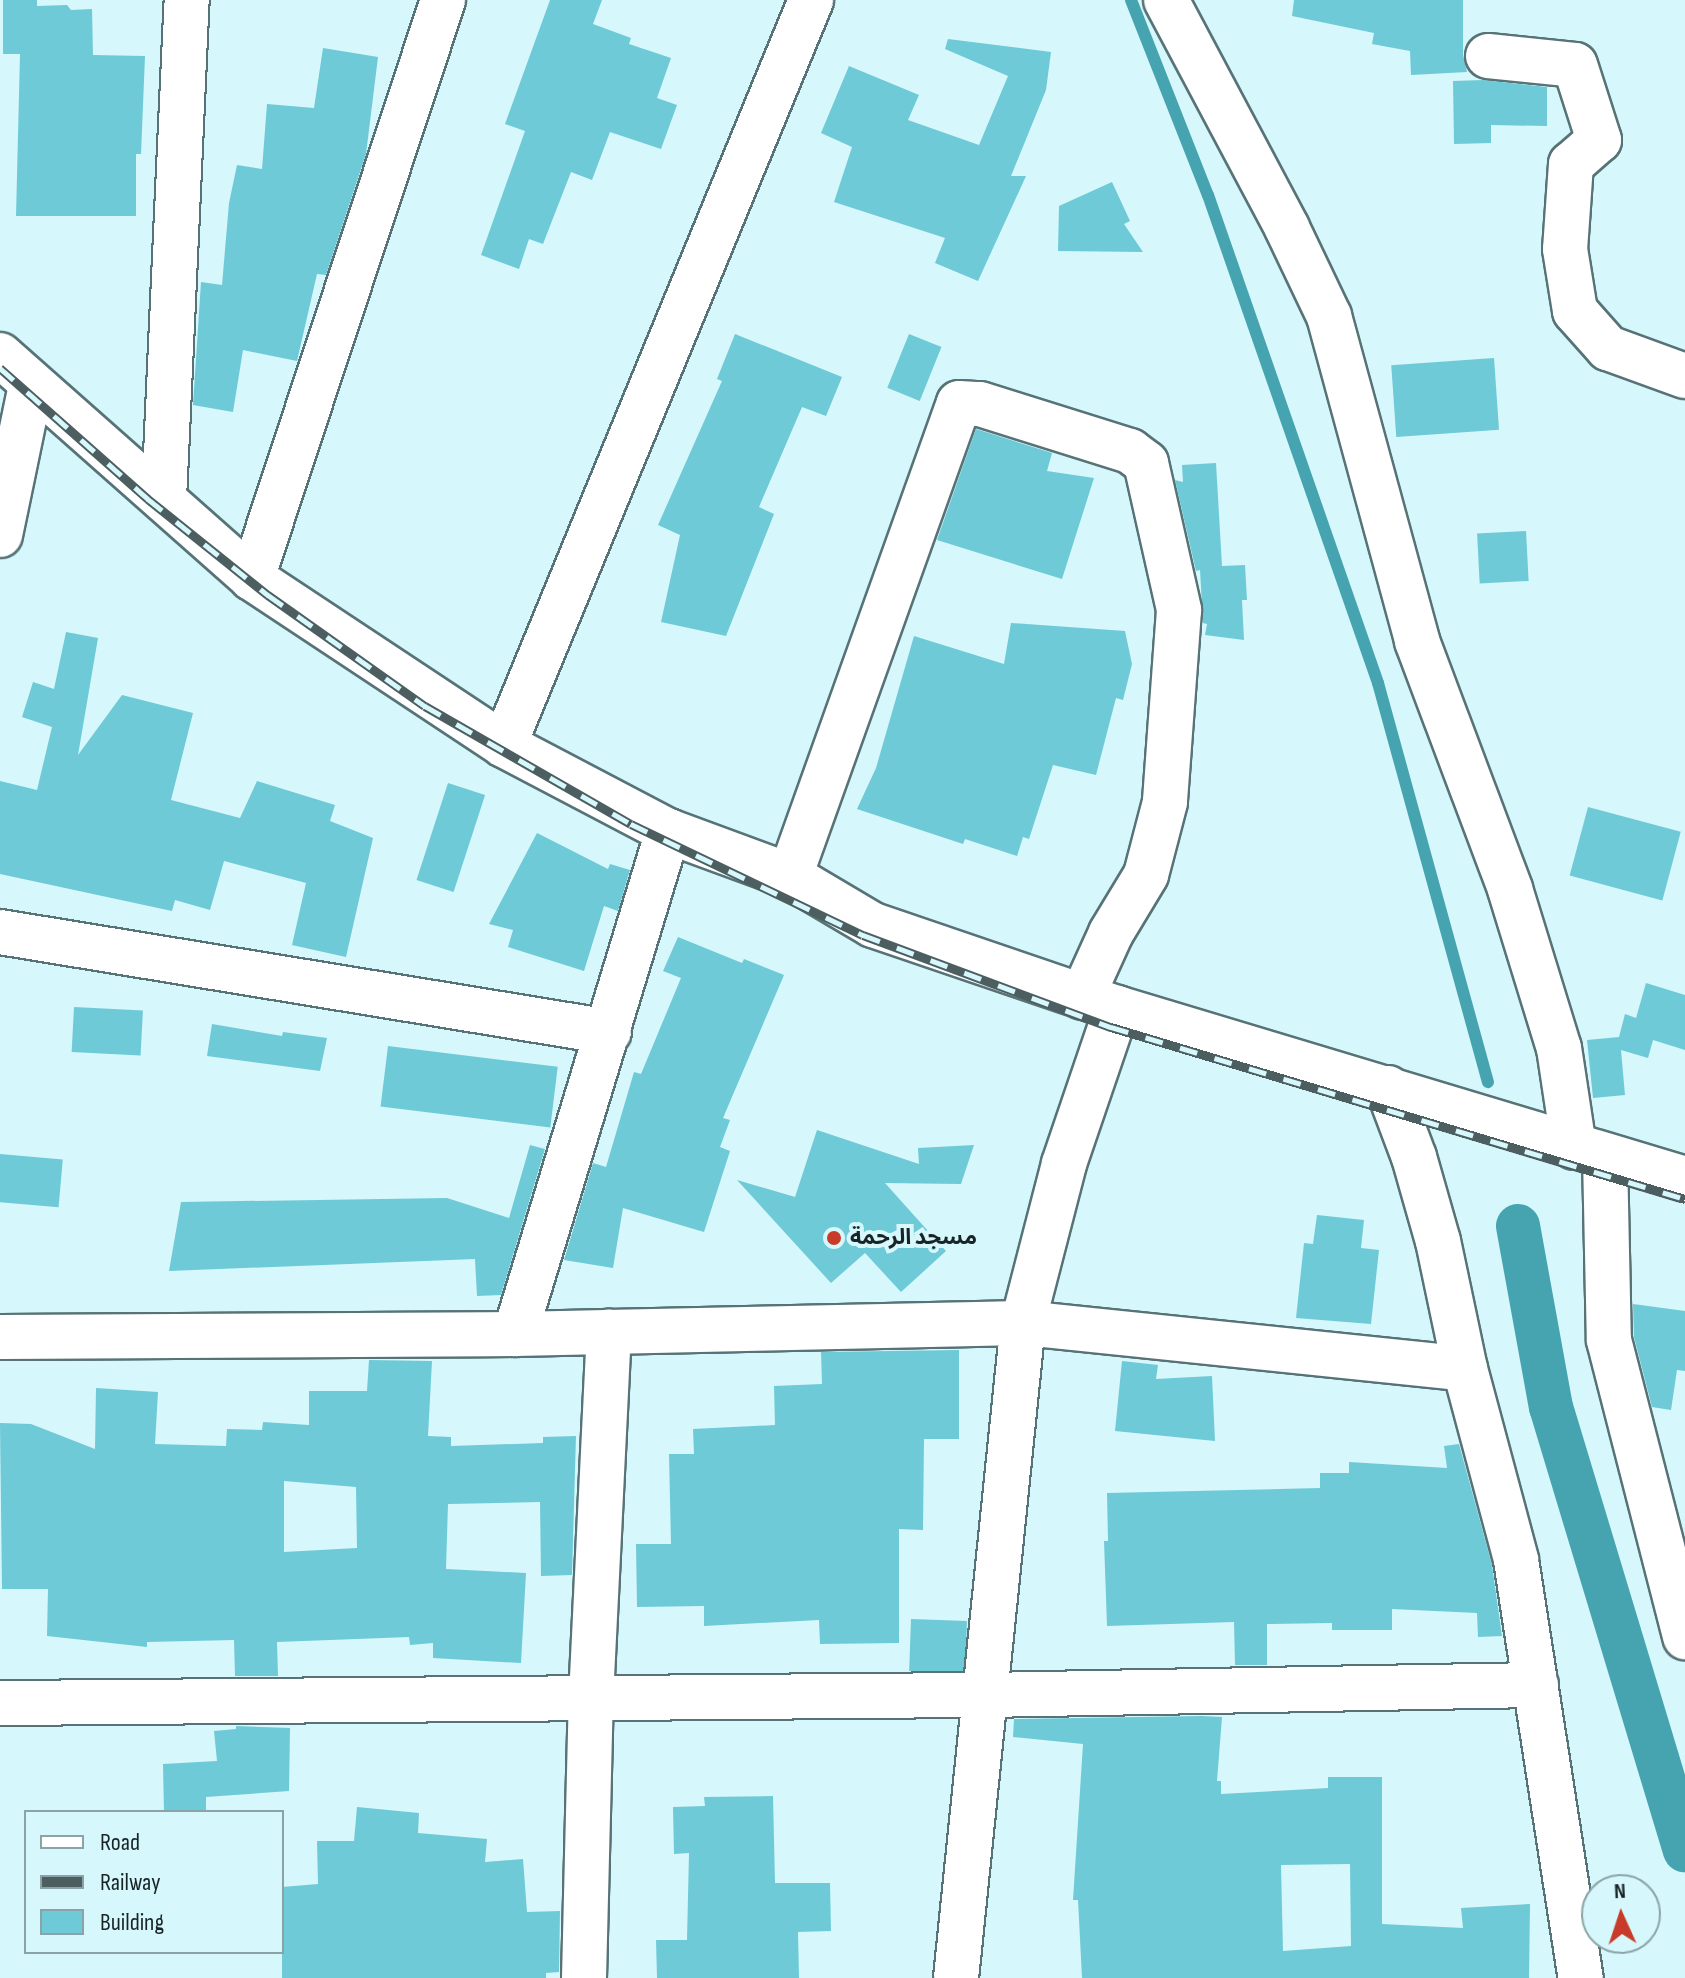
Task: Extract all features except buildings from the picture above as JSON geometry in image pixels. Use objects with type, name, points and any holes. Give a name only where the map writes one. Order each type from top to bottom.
[{"type":"street","points":[[164,499],[187,0]]},
{"type":"street","points":[[252,578],[443,0]]},
{"type":"street","points":[[504,745],[811,0]]},
{"type":"street","points":[[1166,0],[1287,228],[1329,316],[1417,641],[1510,889],[1589,1152],[1609,1340],[1685,1637]]},
{"type":"street","points":[[1488,56],[1575,65],[1599,140],[1571,164],[1565,249],[1575,311],[1608,348],[1685,376]]},
{"type":"street","points":[[0,355],[252,578],[504,745],[668,831],[790,876],[873,925],[1100,1002],[1685,1179]]},
{"type":"street","points":[[0,535],[31,385]]},
{"type":"street","points":[[790,876],[959,403],[980,404],[1130,451],[1146,463],[1179,610],[1165,802],[1146,875],[1111,933],[1100,1002],[1064,1164],[1023,1323],[956,1978]]},
{"type":"street","points":[[515,1334],[668,831]]},
{"type":"street","points":[[0,932],[609,1032]]},
{"type":"street","points":[[1388,1088],[1414,1157],[1438,1241],[1465,1369],[1516,1560],[1581,1978]]},
{"type":"street","points":[[0,1337],[515,1334],[1023,1323],[1465,1369]]},
{"type":"street","points":[[584,1978],[591,1698],[609,1331]]},
{"type":"street","points":[[0,1703],[985,1695],[1536,1685]]},
{"type":"waterway","points":[[1131,0],[1208,195],[1378,683],[1488,1082]]},
{"type":"waterway","points":[[1518,1226],[1551,1407],[1685,1850]]},
{"type":"railway","points":[[0,368],[148,499],[268,595],[425,706],[631,824],[863,935],[1111,1027],[1685,1199]]},
{"type":"place","name":"مسجد الرحمة","points":[[834,1238]]}]
